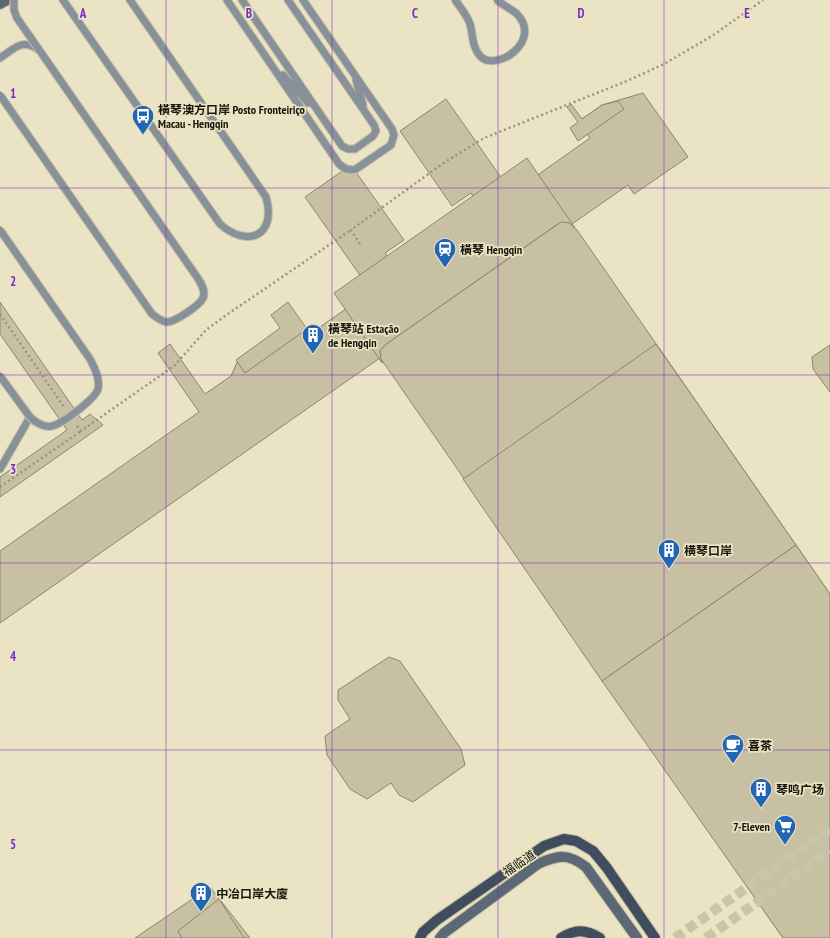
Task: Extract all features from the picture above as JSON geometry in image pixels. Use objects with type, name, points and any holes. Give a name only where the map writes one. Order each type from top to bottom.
[{"type":"main road","points":[[0,4],[7,0]]},
{"type":"main road","points":[[420,938],[423,932],[437,920],[544,846],[564,839],[576,841],[593,851],[607,868],[656,938]]},
{"type":"main road","name":"福临道","points":[[440,938],[444,933],[538,864],[553,858],[564,857],[577,860],[586,867],[638,938]]},
{"type":"main road","points":[[561,938],[578,930],[591,933],[600,938]]},
{"type":"lane","points":[[0,95],[152,314],[166,322],[174,321],[199,303],[203,298],[203,286],[17,18],[14,10],[14,0]]},
{"type":"lane","points":[[63,0],[220,224],[228,231],[238,236],[248,238],[261,232],[269,217],[266,198],[130,0]]},
{"type":"lane","points":[[227,0],[339,164],[350,170],[356,169],[391,145],[394,135],[392,129],[303,0]]},
{"type":"lane","points":[[242,0],[342,146],[348,149],[355,149],[373,136],[376,131],[374,125],[288,0]]},
{"type":"lane","points":[[455,0],[470,23],[474,46],[481,57],[489,60],[501,59],[512,53],[524,41],[526,32],[517,14],[497,0]]},
{"type":"lane","points":[[0,58],[15,47],[26,44],[32,45],[42,53]]},
{"type":"lane","points":[[263,52],[328,126]]},
{"type":"lane","points":[[354,73],[365,111]]},
{"type":"lane","points":[[0,230],[90,359],[98,378],[96,394],[51,427],[42,425],[30,417],[0,376]]},
{"type":"lane","points":[[0,469],[30,417]]},
{"type":"path","points":[[0,487],[174,366],[206,330],[225,316],[351,230],[445,162],[484,138],[627,81],[664,64],[695,46],[763,0]]},
{"type":"path","points":[[351,230],[360,244]]},
{"type":"path","points":[[0,314],[67,412]]},
{"type":"path","points":[[76,425],[81,431]]},
{"type":"building","name":"橫琴站 Estação de Hengqin","points":[[643,93],[688,157],[634,194],[628,185],[0,623],[0,551],[199,412],[158,353],[170,344],[205,394],[231,376],[239,358],[282,329],[280,326],[292,317],[306,337],[371,291],[305,197],[351,165],[404,240],[385,253],[399,272],[484,212],[471,193],[452,206],[400,131],[446,99],[512,193],[590,138],[579,121],[602,105]]},
{"type":"building","points":[[618,101],[624,109],[578,141],[570,128],[578,122],[567,107],[571,104],[582,119],[602,105]]},
{"type":"building","points":[[527,158],[575,228],[569,223],[558,224],[385,345],[380,351],[382,363],[334,293]]},
{"type":"building","name":"横琴口岸","points":[[561,222],[569,223],[577,230],[830,594],[830,938],[783,938],[381,359],[380,351],[385,345]]},
{"type":"building","points":[[0,302],[82,420],[90,414],[103,425],[0,497],[0,477],[67,430],[0,334]]},
{"type":"building","points":[[288,302],[307,329],[245,373],[236,360],[280,328],[271,315]]},
{"type":"building","name":"横琴口岸","points":[[656,344],[796,545],[602,681],[463,479]]},
{"type":"building","points":[[830,345],[830,392],[813,369],[812,357]]},
{"type":"building","name":"琴鸣广场","points":[[796,545],[830,594],[830,938],[783,938],[602,681]]},
{"type":"building","points":[[389,657],[400,661],[461,749],[465,765],[413,802],[399,795],[391,783],[367,799],[350,789],[327,755],[325,736],[350,719],[338,700],[338,690]]},
{"type":"building","name":"中冶口岸大廈","points":[[210,887],[250,938],[135,938]]},
{"type":"building","points":[[219,899],[244,938],[182,938],[178,931]]},
{"type":"tunnel","points":[[675,938],[830,829]]},
{"type":"tunnel","points":[[706,938],[830,851]]},
{"type":"place","name":"橫琴澳方口岸 Posto Fronteiriço Macau - Hengqin","points":[[143,136]]},
{"type":"place","name":"橫琴 Hengqin","points":[[445,268]]},
{"type":"place","name":"橫琴站 Estação de Hengqin","points":[[313,354]]},
{"type":"place","name":"横琴口岸","points":[[669,570]]},
{"type":"place","name":"喜茶","points":[[733,764]]},
{"type":"place","name":"琴鸣广场","points":[[761,808]]},
{"type":"place","name":"7-Eleven","points":[[785,846]]},
{"type":"place","name":"中冶口岸大廈","points":[[201,912]]}]
